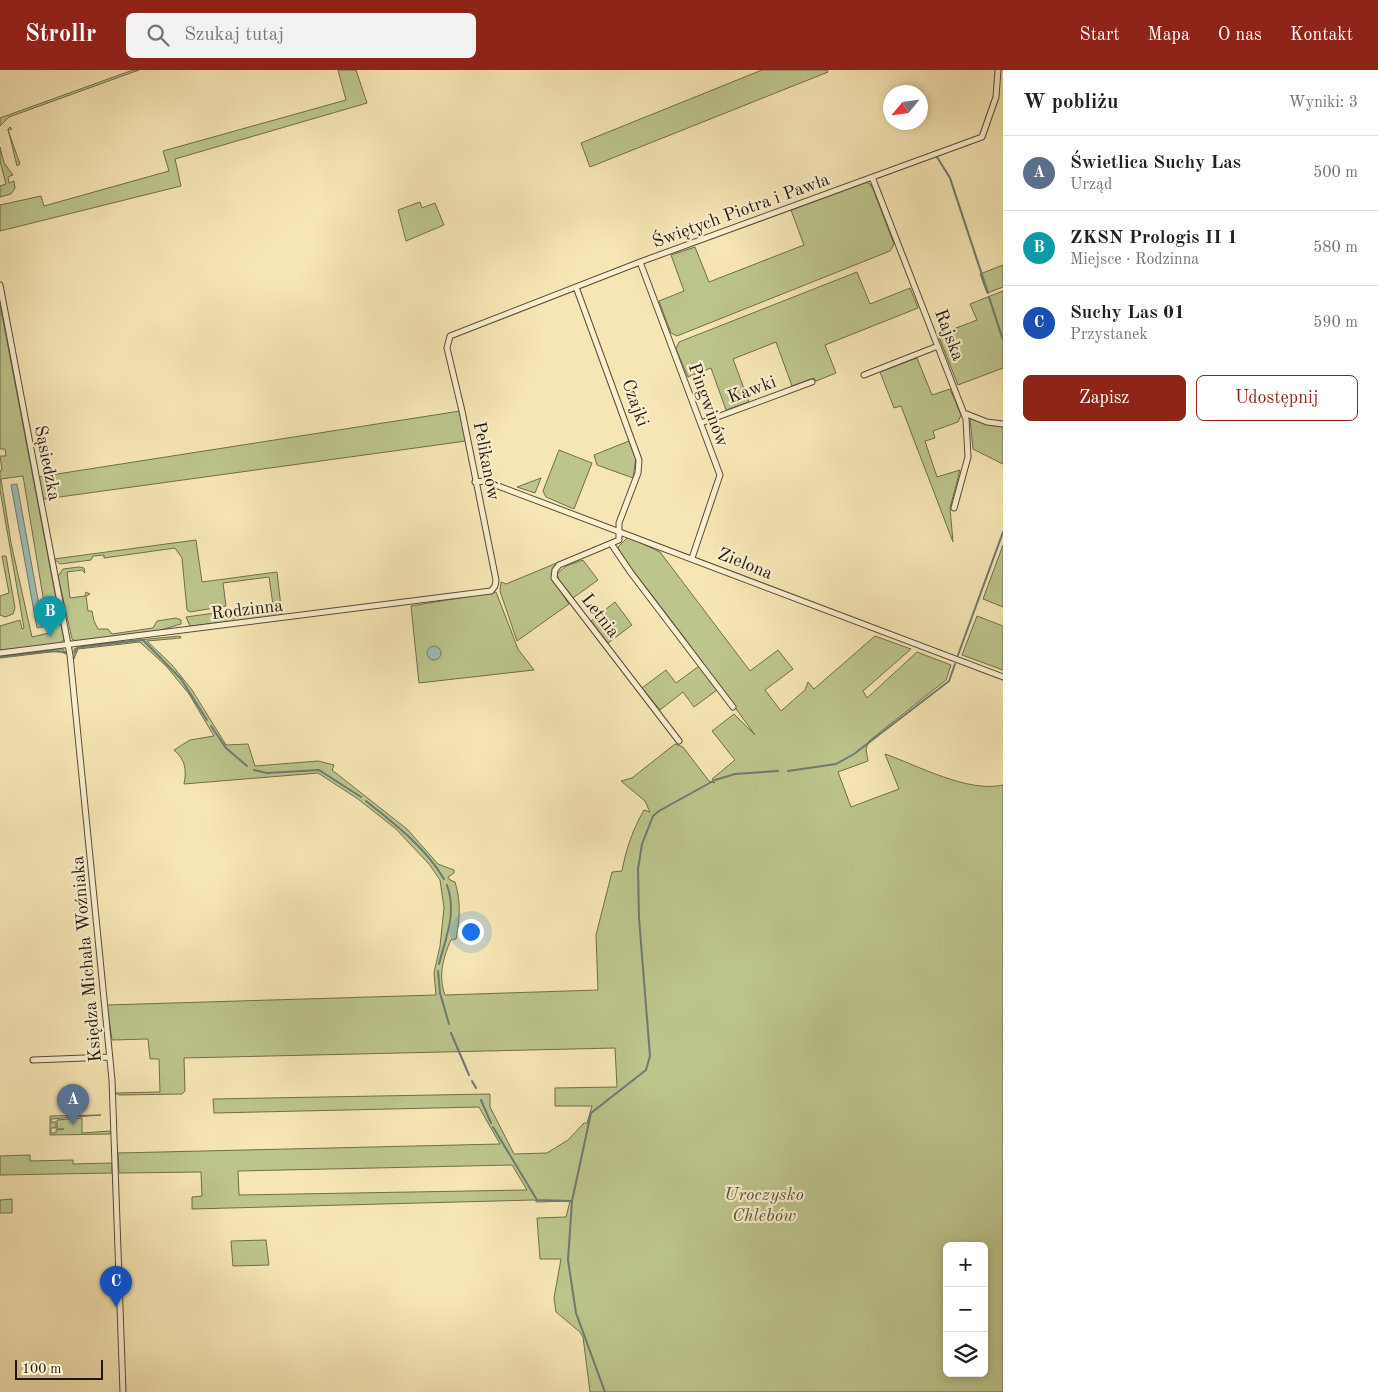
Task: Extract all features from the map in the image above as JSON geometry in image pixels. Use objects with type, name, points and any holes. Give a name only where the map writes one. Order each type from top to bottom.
[{"type":"street","name":"Świętych Piotra i Pawła","points":[[447,341],[452,334],[459,331],[640,262],[983,136],[996,97],[998,70]]},
{"type":"street","points":[[996,97],[1003,95]]},
{"type":"street","name":"Rajska","points":[[872,177],[964,413],[968,457],[954,508]]},
{"type":"street","name":"Pingwinów","points":[[640,262],[720,475],[692,558]]},
{"type":"street","name":"Sąsiedzka","points":[[0,285],[68,645]]},
{"type":"street","name":"Czajki","points":[[576,287],[640,460],[638,473],[619,523],[619,530]]},
{"type":"street","name":"Pelikanów","points":[[447,341],[495,577],[494,588]]},
{"type":"street","points":[[864,375],[938,346]]},
{"type":"street","name":"Kawki","points":[[701,424],[812,382]]},
{"type":"street","points":[[964,413],[987,422],[1003,424]]},
{"type":"street","name":"Zielona","points":[[475,482],[485,482],[619,530],[1003,677]]},
{"type":"street","points":[[619,530],[618,540],[612,545],[631,573],[733,707]]},
{"type":"street","name":"Letnia","points":[[612,545],[560,565],[555,570],[554,578],[679,741]]},
{"type":"street","name":"Rodzinna","points":[[0,653],[479,594],[489,592],[494,588]]},
{"type":"street","name":"Księdza Michała Woźniaka","points":[[68,645],[87,811],[110,1058],[123,1392]]},
{"type":"street","points":[[33,1060],[110,1058]]},
{"type":"green space","points":[[133,70],[139,70],[9,117],[0,126],[0,118]]},
{"type":"green space","points":[[338,70],[356,70],[367,103],[175,159],[181,186],[0,231],[0,205],[41,196],[44,206],[169,171],[163,151],[346,100]]},
{"type":"green space","points":[[762,70],[827,70],[828,72],[590,167],[581,143]]},
{"type":"green space","points":[[9,132],[20,164],[17,166]]},
{"type":"green space","points":[[0,147],[4,163],[13,175],[8,177],[9,183],[14,181],[15,188],[11,194],[0,197],[0,186],[6,184],[0,161]]},
{"type":"green space","points":[[865,182],[870,184],[873,189],[894,244],[890,251],[677,336],[671,333],[659,301],[684,291],[671,255],[695,247],[709,282],[804,245],[791,210]]},
{"type":"green space","points":[[420,202],[422,208],[435,203],[444,225],[406,241],[398,210]]},
{"type":"green space","points":[[1003,265],[1003,287],[987,293],[980,274]]},
{"type":"green space","points":[[857,272],[870,304],[910,288],[918,308],[825,345],[836,373],[816,381],[814,378],[792,386],[776,342],[733,359],[749,402],[726,410],[711,368],[688,377],[676,349],[679,342]]},
{"type":"green space","points":[[1003,291],[1003,368],[958,385],[938,335],[977,320],[970,304]]},
{"type":"green space","points":[[0,305],[64,640],[58,644],[0,651],[0,626],[20,620],[22,629],[24,628],[0,490],[0,471],[2,470],[0,456],[6,456],[5,449],[0,449]],"holes":[[[23,476],[49,633],[32,637],[11,543],[1,479]]]},
{"type":"green space","points":[[917,358],[932,395],[950,389],[961,415],[958,422],[933,431],[935,438],[925,441],[937,477],[960,470],[950,508],[953,542],[901,406],[894,408],[880,372]]},
{"type":"green space","points":[[460,411],[466,441],[45,499],[42,497],[38,477]]},
{"type":"green space","points":[[970,419],[1003,427],[1003,464],[973,449]]},
{"type":"green space","points":[[629,441],[636,457],[633,478],[597,465],[594,455]]},
{"type":"green space","points":[[559,450],[592,463],[574,509],[546,497],[543,491]]},
{"type":"green space","points":[[541,478],[535,493],[517,487]]},
{"type":"green space","name":"Uroczysko Chlebów","points":[[628,537],[660,552],[750,671],[778,650],[793,669],[765,690],[781,711],[805,690],[808,682],[814,689],[875,636],[911,649],[863,691],[867,698],[917,652],[951,665],[946,680],[869,741],[866,749],[868,761],[838,772],[851,807],[899,789],[885,754],[959,782],[989,786],[1003,785],[1003,1392],[590,1392],[583,1337],[580,1332],[556,1312],[554,1298],[561,1259],[540,1259],[537,1218],[566,1217],[570,1201],[537,1202],[534,1200],[192,1209],[192,1197],[202,1196],[201,1172],[119,1173],[118,1153],[500,1144],[479,1107],[214,1113],[213,1099],[490,1094],[490,1107],[514,1154],[547,1153],[568,1140],[584,1123],[587,1123],[592,1106],[555,1106],[555,1088],[617,1087],[615,1048],[184,1058],[185,1091],[182,1094],[119,1095],[115,1093],[160,1092],[159,1059],[150,1059],[148,1039],[112,1040],[107,1005],[436,995],[434,973],[440,946],[444,908],[440,880],[429,864],[396,829],[358,799],[318,773],[184,784],[184,765],[181,757],[174,750],[190,740],[214,736],[189,694],[167,667],[140,642],[78,649],[74,659],[74,649],[86,645],[180,636],[181,638],[147,641],[172,665],[192,690],[226,745],[248,744],[255,766],[318,761],[334,765],[332,770],[407,829],[438,864],[454,870],[454,873],[448,877],[455,882],[459,903],[459,918],[456,939],[451,940],[442,967],[445,995],[598,990],[596,935],[612,872],[622,871],[636,824],[644,810],[650,812],[645,801],[621,781],[632,778],[675,744],[683,747],[709,781],[715,783],[712,779],[735,760],[712,731],[734,714],[755,735],[622,556],[618,547]],"holes":[[[512,1165],[527,1190],[239,1195],[238,1171]]]},
{"type":"green space","points":[[196,540],[202,582],[277,572],[282,616],[190,626],[186,617],[273,605],[269,577],[223,583],[226,606],[190,612],[187,610],[182,558],[175,548],[104,558],[104,555],[93,556],[91,560],[60,564],[54,559]]},
{"type":"green space","points":[[1003,545],[1003,607],[983,599]]},
{"type":"green space","points":[[2,556],[6,556],[15,608],[13,614],[5,617],[0,615],[0,596],[9,593]]},
{"type":"green space","points":[[583,560],[598,580],[573,598],[559,580],[557,574],[566,566]]},
{"type":"green space","points":[[559,562],[553,568],[552,578],[569,604],[517,641],[500,591],[501,582],[506,584]]},
{"type":"green space","points":[[84,568],[85,573],[82,570],[67,572],[70,598],[85,596],[86,592],[90,594],[86,596],[88,611],[92,611],[98,629],[108,629],[112,634],[153,628],[157,621],[176,618],[181,620],[181,624],[151,633],[76,641],[72,639],[58,576],[63,569]]},
{"type":"green space","points":[[496,592],[518,649],[534,670],[419,683],[411,606]]},
{"type":"green space","points":[[615,602],[632,625],[608,643],[591,621]]},
{"type":"green space","points":[[977,616],[1003,626],[1003,670],[962,655]]},
{"type":"green space","points":[[63,649],[66,654],[59,651],[0,658],[0,656]]},
{"type":"green space","points":[[699,666],[717,690],[694,707],[683,692],[660,710],[642,688],[666,670],[676,683]]},
{"type":"green space","points":[[101,1115],[51,1119],[51,1122],[56,1122],[56,1128],[51,1128],[51,1133],[64,1129],[57,1129],[57,1120],[82,1118],[82,1133],[110,1131],[110,1134],[50,1135],[50,1116]]},
{"type":"green space","points":[[30,1155],[30,1161],[73,1160],[73,1164],[112,1163],[112,1173],[0,1175],[0,1156]]},
{"type":"green space","points":[[12,1199],[12,1213],[0,1213],[0,1200]]},
{"type":"green space","points":[[266,1240],[269,1265],[233,1266],[231,1241]]},
{"type":"water","points":[[17,484],[43,627],[37,628],[11,485]]},
{"type":"water","points":[[434,646],[439,648],[441,653],[439,658],[434,660],[429,658],[427,653],[429,648]]},
{"type":"waterway","points":[[937,157],[950,178],[988,293]]},
{"type":"waterway","points":[[989,297],[1003,340]]},
{"type":"waterway","points":[[958,655],[1003,532]]},
{"type":"waterway","points":[[75,652],[77,648],[143,640]]},
{"type":"waterway","points":[[144,641],[181,679],[207,720]]},
{"type":"waterway","points":[[0,657],[48,651],[65,652]]},
{"type":"waterway","points":[[788,771],[836,764],[854,754],[949,681],[955,664]]},
{"type":"waterway","points":[[211,726],[226,748],[247,766]]},
{"type":"waterway","points":[[254,770],[267,773],[319,770],[361,797]]},
{"type":"waterway","points":[[605,1392],[576,1313],[568,1260],[572,1201],[591,1113],[646,1070],[650,1056],[639,918],[638,869],[642,844],[653,816],[715,780],[735,774],[778,771]]},
{"type":"waterway","points":[[366,801],[419,846],[444,879]]},
{"type":"waterway","points":[[439,964],[451,915],[450,895],[447,885]]},
{"type":"waterway","points":[[438,971],[440,993],[449,1024]]},
{"type":"waterway","points":[[451,1033],[469,1075]]},
{"type":"waterway","points":[[472,1081],[476,1088]]},
{"type":"waterway","points":[[481,1100],[491,1123]]},
{"type":"waterway","points":[[493,1127],[537,1200],[572,1201]]},
{"type":"place","name":"ZKSN Prologis II 1","points":[[50,637]]},
{"type":"place","name":"Świetlica Suchy Las","points":[[73,1125]]},
{"type":"place","name":"Suchy Las 01","points":[[116,1307]]}]
